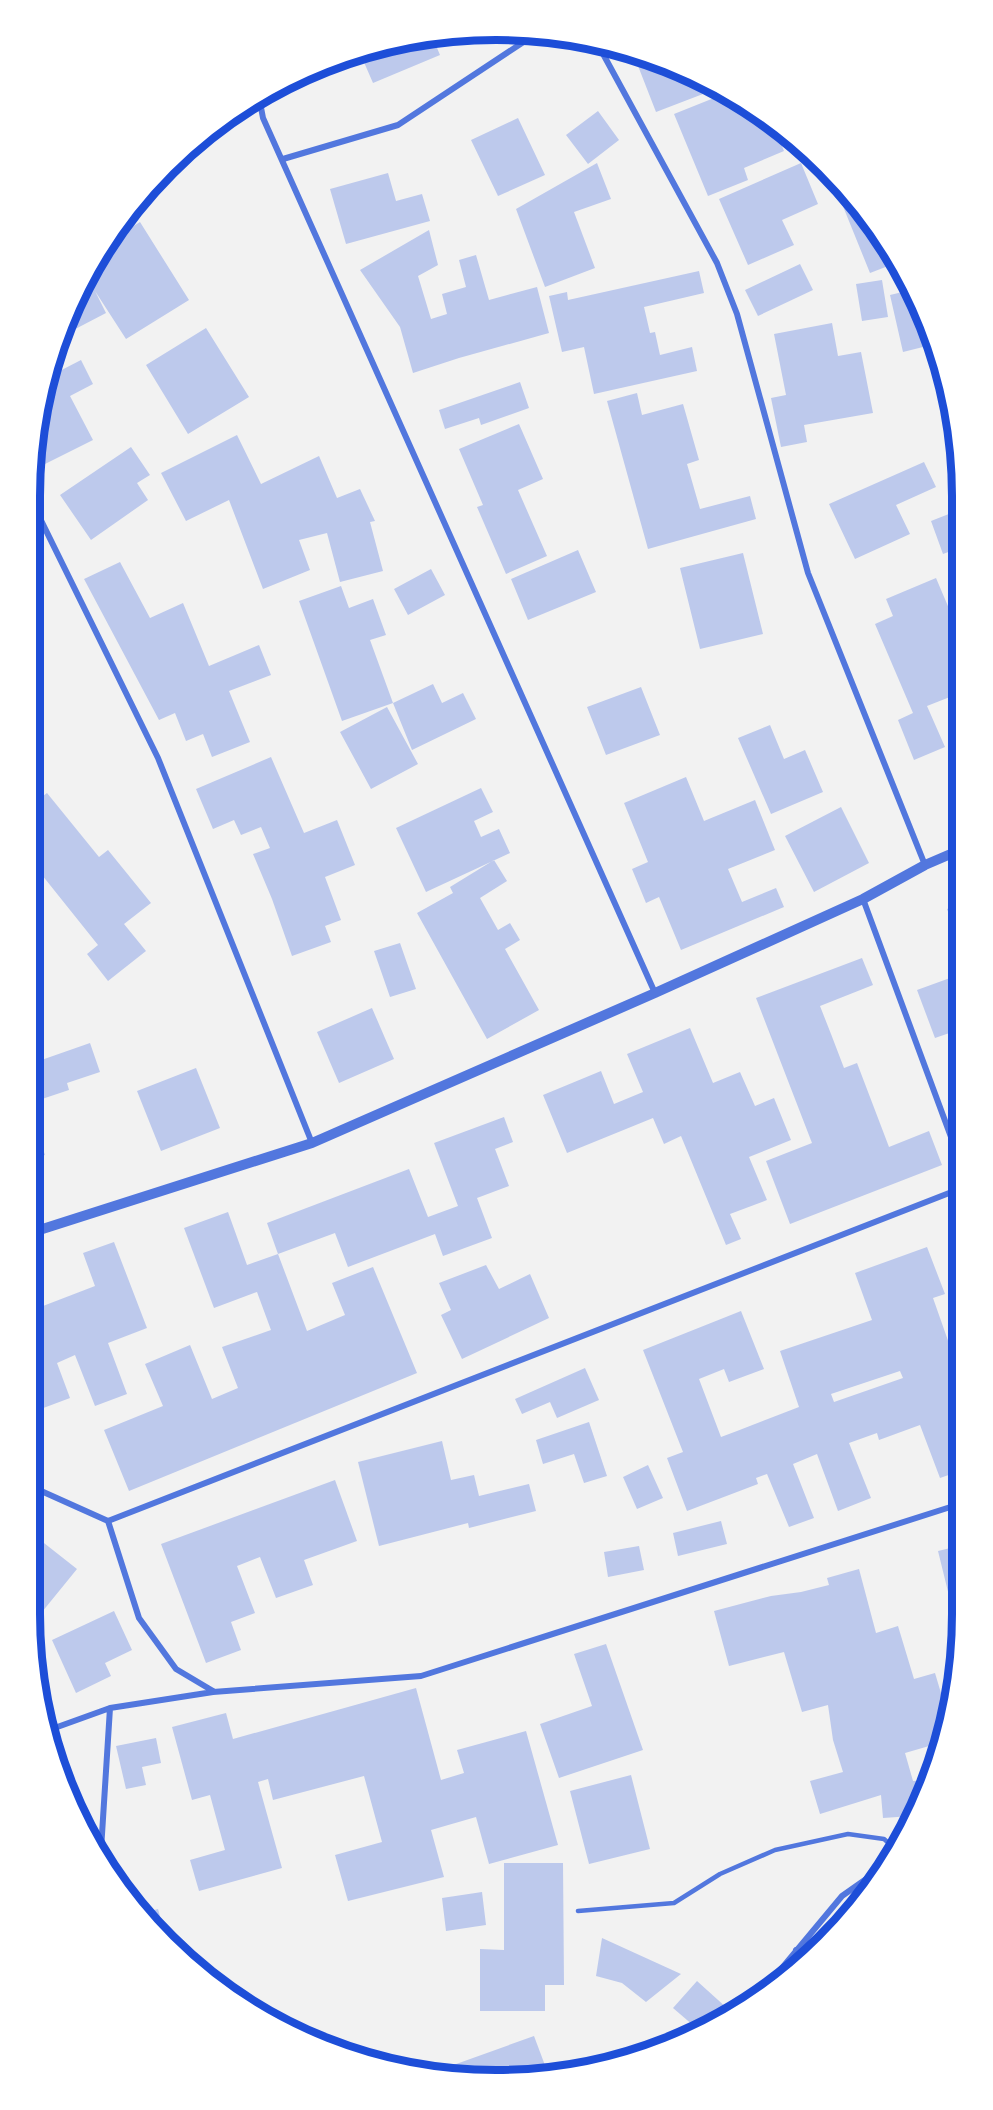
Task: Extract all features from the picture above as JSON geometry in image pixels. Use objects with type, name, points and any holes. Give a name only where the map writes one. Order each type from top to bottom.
[{"type":"street","points":[[282,159],[398,125],[525,41]]},
{"type":"street","points":[[603,53],[717,263],[737,314],[808,573],[925,865]]},
{"type":"street","points":[[261,107],[282,159],[655,993]]},
{"type":"street","points":[[40,518],[158,758],[312,1143]]},
{"type":"street","points":[[40,1230],[312,1143],[655,993],[863,898],[952,853]]},
{"type":"street","points":[[863,898],[952,1137]]},
{"type":"street","points":[[40,1490],[108,1521],[952,1192]]},
{"type":"street","points":[[55,1728],[110,1708],[213,1692],[421,1676],[952,1507]]},
{"type":"street","points":[[108,1521],[138,1618],[176,1669],[213,1692]]},
{"type":"street","points":[[102,1841],[110,1708]]},
{"type":"street","points":[[779,1971],[842,1896],[868,1878]]},
{"type":"street","points":[[796,1950],[800,1953]]},
{"type":"lane","points":[[578,1911],[674,1903],[720,1874],[775,1850],[848,1834],[884,1839],[890,1844]]},
{"type":"building","points":[[435,44],[440,55],[373,83],[363,61]]},
{"type":"building","points":[[637,63],[671,75],[707,93],[656,112]]},
{"type":"building","points":[[715,97],[750,117],[774,135],[779,139],[784,151],[744,168],[748,180],[708,196],[674,114]]},
{"type":"building","points":[[598,111],[619,140],[588,164],[566,135]]},
{"type":"building","points":[[518,118],[545,175],[498,196],[471,140]]},
{"type":"building","points":[[597,163],[611,199],[574,212],[595,268],[545,287],[516,209]]},
{"type":"building","points":[[801,163],[818,204],[782,220],[794,245],[748,265],[719,199]]},
{"type":"building","points":[[388,173],[396,201],[422,194],[430,221],[346,244],[330,189]]},
{"type":"building","points":[[839,196],[876,243],[889,266],[870,273]]},
{"type":"building","points":[[140,222],[189,300],[126,339],[95,291],[106,313],[72,331],[102,268],[112,252],[119,247],[117,243],[127,230]]},
{"type":"building","points":[[429,230],[438,265],[418,276],[431,319],[447,314],[442,294],[466,287],[459,260],[476,255],[489,300],[537,287],[549,333],[413,373],[400,327],[360,270]]},
{"type":"building","points":[[800,264],[813,290],[758,316],[745,290]]},
{"type":"building","points":[[699,271],[704,293],[644,307],[650,333],[655,332],[660,355],[692,347],[697,371],[594,394],[584,347],[562,352],[549,296],[567,292],[568,300]]},
{"type":"building","points":[[882,280],[888,317],[862,321],[856,284]]},
{"type":"building","points":[[903,292],[927,346],[903,352],[890,295]]},
{"type":"building","points":[[832,323],[838,356],[861,352],[873,413],[804,425],[807,442],[781,447],[771,398],[786,395],[774,334]]},
{"type":"building","points":[[206,328],[249,397],[188,434],[146,365]]},
{"type":"building","points":[[81,360],[93,384],[70,396],[93,440],[41,466],[49,408],[58,372]]},
{"type":"building","points":[[520,382],[529,408],[481,425],[479,418],[445,429],[439,410]]},
{"type":"building","points":[[637,393],[642,415],[683,404],[699,460],[687,464],[700,509],[750,496],[756,519],[648,549],[607,401]]},
{"type":"building","points":[[519,424],[543,479],[518,490],[547,556],[506,574],[477,507],[483,505],[459,449]]},
{"type":"building","points":[[237,435],[261,484],[319,456],[337,498],[360,489],[375,521],[370,522],[383,571],[340,582],[327,533],[299,540],[310,570],[263,589],[229,500],[186,521],[161,473]]},
{"type":"building","points":[[131,447],[150,475],[137,483],[148,500],[91,540],[60,495]]},
{"type":"building","points":[[924,462],[936,487],[896,505],[910,534],[855,559],[829,504]]},
{"type":"building","points":[[952,513],[952,551],[943,554],[931,521]]},
{"type":"building","points":[[578,550],[596,592],[528,620],[511,579]]},
{"type":"building","points":[[743,553],[763,634],[700,649],[680,568]]},
{"type":"building","points":[[120,562],[150,618],[183,603],[209,666],[259,645],[271,675],[229,691],[250,742],[212,757],[203,734],[186,741],[175,713],[159,720],[84,579]]},
{"type":"building","points":[[431,569],[445,595],[408,615],[394,589]]},
{"type":"building","points":[[936,578],[952,616],[952,696],[927,706],[945,747],[914,760],[898,720],[913,713],[875,624],[893,616],[886,599]]},
{"type":"building","points":[[341,586],[349,608],[373,599],[386,635],[370,640],[393,703],[342,721],[299,601]]},
{"type":"building","points":[[433,684],[442,703],[463,693],[476,719],[412,750],[393,703]]},
{"type":"building","points":[[641,687],[660,735],[606,755],[587,707]]},
{"type":"building","points":[[387,707],[418,764],[371,789],[340,732]]},
{"type":"building","points":[[770,725],[784,759],[805,750],[823,792],[771,814],[738,738]]},
{"type":"building","points":[[271,757],[304,833],[337,820],[355,865],[325,877],[341,920],[325,926],[331,942],[292,956],[253,854],[270,848],[261,827],[241,835],[234,820],[213,829],[196,789]]},
{"type":"building","points":[[686,777],[704,821],[755,800],[775,850],[728,869],[742,902],[776,888],[784,907],[681,950],[659,897],[646,903],[632,869],[648,862],[624,803]]},
{"type":"building","points":[[481,788],[493,812],[474,821],[481,837],[499,829],[510,853],[426,892],[396,828]]},
{"type":"building","points":[[47,793],[99,857],[108,850],[151,903],[124,924],[146,951],[108,981],[87,954],[98,945],[40,872],[40,798]]},
{"type":"building","points":[[841,807],[869,863],[814,892],[785,836]]},
{"type":"building","points":[[494,860],[507,881],[480,898],[498,930],[510,923],[520,940],[505,949],[539,1010],[487,1039],[417,913],[453,893],[450,887]]},
{"type":"building","points":[[952,907],[952,922],[947,909]]},
{"type":"building","points":[[400,943],[416,989],[390,997],[374,951]]},
{"type":"building","points":[[862,958],[873,985],[820,1006],[844,1068],[857,1063],[889,1147],[929,1131],[942,1165],[790,1224],[766,1161],[812,1143],[756,998]]},
{"type":"building","points":[[952,977],[952,1032],[935,1038],[917,990]]},
{"type":"building","points":[[372,1008],[394,1059],[339,1083],[317,1032]]},
{"type":"building","points":[[690,1028],[713,1083],[740,1072],[755,1106],[774,1098],[791,1140],[749,1157],[767,1200],[730,1214],[741,1239],[726,1245],[681,1136],[664,1144],[653,1118],[567,1153],[543,1095],[601,1071],[614,1104],[643,1092],[627,1054]]},
{"type":"building","points":[[90,1043],[100,1072],[67,1083],[69,1090],[40,1100],[40,1060]]},
{"type":"building","points":[[196,1068],[220,1128],[161,1151],[137,1091]]},
{"type":"building","points":[[504,1117],[513,1142],[495,1149],[509,1186],[477,1198],[492,1238],[443,1256],[435,1234],[348,1267],[335,1233],[278,1254],[267,1223],[409,1169],[428,1217],[458,1206],[434,1143]]},
{"type":"building","points":[[40,1141],[45,1155],[40,1157]]},
{"type":"building","points":[[228,1212],[247,1265],[278,1254],[307,1331],[345,1315],[332,1283],[373,1267],[417,1373],[129,1491],[104,1430],[163,1406],[145,1364],[190,1345],[212,1399],[238,1388],[222,1347],[271,1330],[257,1292],[214,1308],[184,1228]]},
{"type":"building","points":[[114,1242],[147,1328],[108,1343],[127,1394],[95,1406],[75,1355],[57,1363],[70,1398],[40,1409],[40,1307],[95,1286],[83,1253]]},
{"type":"building","points":[[927,1247],[945,1294],[933,1298],[952,1352],[952,1474],[940,1478],[920,1425],[879,1440],[877,1433],[849,1443],[871,1498],[838,1511],[817,1454],[793,1464],[814,1518],[789,1527],[767,1474],[756,1478],[758,1484],[687,1511],[667,1458],[683,1452],[643,1350],[741,1311],[764,1369],[729,1382],[724,1369],[699,1379],[721,1437],[799,1407],[780,1351],[872,1320],[855,1273]],"holes":[[[900,1371],[903,1378],[834,1402],[831,1394]]]},
{"type":"building","points":[[486,1265],[499,1289],[530,1274],[549,1318],[462,1359],[441,1315],[451,1310],[439,1283]]},
{"type":"building","points":[[585,1368],[599,1400],[557,1418],[550,1402],[522,1414],[515,1399]]},
{"type":"building","points":[[589,1422],[607,1476],[584,1483],[574,1454],[543,1464],[536,1440]]},
{"type":"building","points":[[442,1441],[451,1480],[474,1475],[479,1496],[529,1484],[536,1511],[469,1528],[468,1523],[379,1546],[358,1462]]},
{"type":"building","points":[[648,1465],[663,1498],[637,1509],[623,1477]]},
{"type":"building","points":[[335,1480],[357,1541],[304,1560],[313,1585],[276,1598],[260,1557],[237,1566],[255,1613],[231,1622],[241,1650],[206,1663],[161,1544]]},
{"type":"building","points":[[721,1521],[727,1544],[678,1556],[673,1533]]},
{"type":"building","points":[[40,1540],[77,1569],[42,1612],[40,1610]]},
{"type":"building","points":[[639,1546],[644,1570],[608,1577],[604,1552]]},
{"type":"building","points":[[952,1548],[952,1608],[938,1551]]},
{"type":"building","points":[[859,1569],[876,1633],[898,1626],[914,1679],[935,1673],[944,1703],[933,1745],[905,1753],[913,1781],[921,1781],[904,1817],[883,1818],[881,1795],[820,1814],[810,1781],[843,1772],[833,1740],[828,1705],[802,1712],[784,1652],[729,1666],[714,1611],[771,1596],[829,1585],[827,1578]]},
{"type":"building","points":[[114,1611],[132,1650],[105,1663],[111,1676],[76,1693],[52,1640]]},
{"type":"building","points":[[606,1644],[643,1750],[559,1778],[540,1724],[592,1706],[574,1654]]},
{"type":"building","points":[[416,1688],[441,1780],[464,1773],[457,1750],[526,1731],[558,1845],[489,1864],[476,1817],[431,1830],[444,1877],[348,1901],[335,1855],[382,1842],[364,1776],[273,1800],[268,1779],[258,1782],[282,1868],[199,1891],[190,1860],[225,1850],[210,1795],[192,1800],[172,1727],[226,1713],[233,1739]]},
{"type":"building","points":[[156,1738],[161,1763],[142,1767],[146,1785],[126,1789],[116,1746]]},
{"type":"building","points":[[631,1775],[650,1849],[589,1864],[570,1791]]},
{"type":"building","points":[[504,1863],[563,1863],[564,1985],[545,1985],[545,2011],[480,2011],[480,1949],[504,1950]]},
{"type":"building","points":[[482,1892],[486,1925],[446,1931],[442,1898]]},
{"type":"building","points":[[158,1909],[162,1923],[154,1914],[151,1911]]},
{"type":"building","points":[[602,1938],[681,1974],[646,2002],[622,1983],[596,1976]]},
{"type":"building","points":[[697,1981],[726,2007],[692,2025],[673,2008]]},
{"type":"building","points":[[534,2036],[546,2067],[496,2070],[448,2067]]}]
